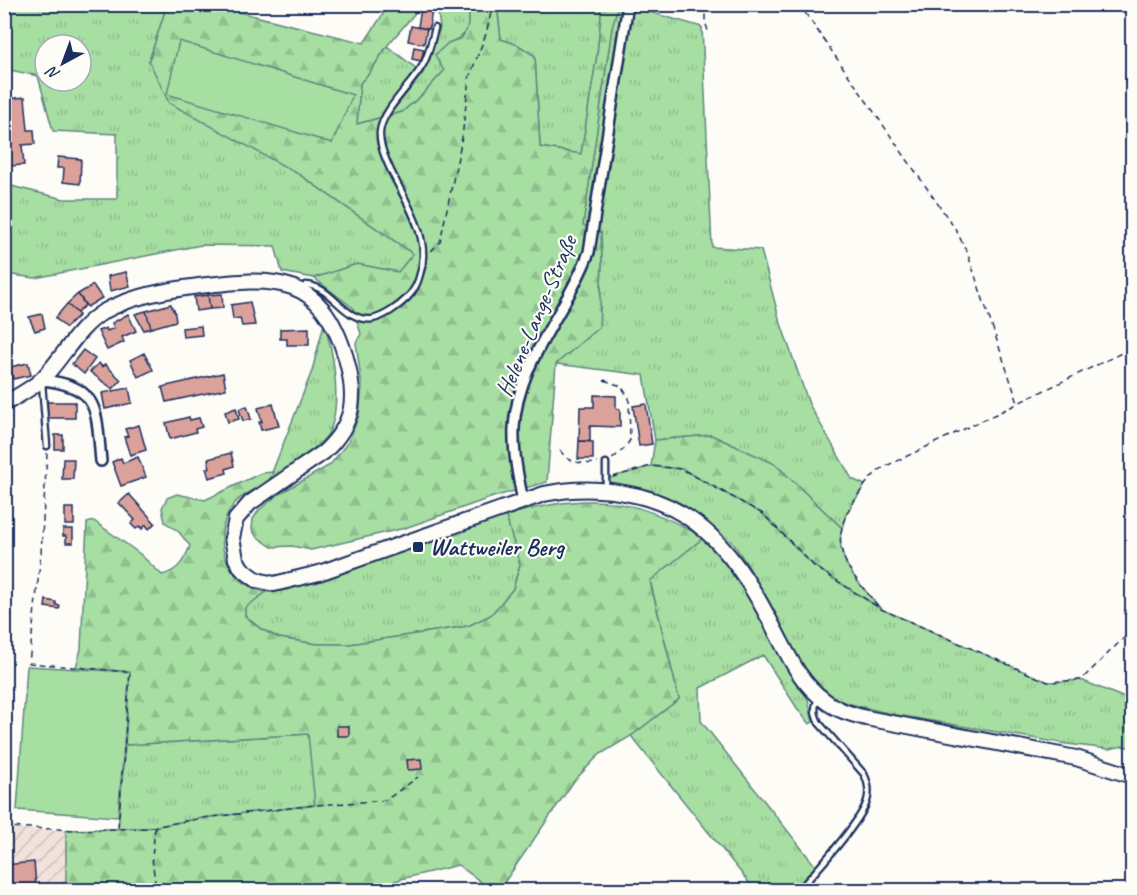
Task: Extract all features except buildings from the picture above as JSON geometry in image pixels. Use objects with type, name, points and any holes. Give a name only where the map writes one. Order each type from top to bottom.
[{"type":"street","name":"Helene-Lange-Straße","points":[[523,501],[514,442],[517,404],[533,361],[575,285],[589,252],[628,4]]},
{"type":"street","points":[[4,404],[42,380],[90,321],[131,300],[185,288],[260,280],[280,282],[301,291],[323,308],[336,330],[352,389],[348,422],[342,434],[324,452],[242,510],[233,528],[232,538],[236,559],[242,568],[257,580],[274,584],[296,579],[523,501],[560,490],[606,484],[664,504],[694,521],[710,534],[729,554],[764,608],[800,676],[819,697],[832,706],[856,715],[1076,758],[1118,769],[1132,776]]},
{"type":"street","points":[[42,380],[69,384],[88,396],[96,413],[101,461]]},
{"type":"lane","points":[[301,291],[306,285],[311,285],[334,299],[352,316],[373,319],[394,309],[411,294],[417,283],[424,258],[424,246],[387,163],[380,133],[382,121],[425,61],[435,28]]},
{"type":"lane","points":[[42,380],[47,446]]},
{"type":"lane","points":[[606,463],[606,484]]},
{"type":"lane","points":[[799,891],[858,818],[868,798],[864,774],[826,732],[815,715],[814,707],[819,697]]},
{"type":"path","points":[[424,258],[440,242],[462,138],[469,78],[486,34],[493,4]]},
{"type":"path","points":[[705,4],[705,21],[708,31]]},
{"type":"path","points":[[799,4],[956,230],[967,252],[1018,403]]},
{"type":"path","points":[[881,609],[845,561],[839,539],[846,514],[874,474],[884,467],[1132,348]]},
{"type":"path","points":[[560,450],[565,458],[574,462],[606,463],[625,448],[630,440],[629,398],[621,387],[604,380]]},
{"type":"path","points":[[47,446],[41,553],[29,663],[130,672],[118,829]]},
{"type":"path","points":[[606,484],[651,466],[682,469],[763,514],[814,566],[881,609],[1048,682],[1082,680],[1132,630]]},
{"type":"path","points":[[4,827],[81,831],[155,827],[203,818],[386,800],[418,777]]},
{"type":"path","points":[[155,827],[152,858],[156,891]]},
{"type":"shaded area","points":[[4,828],[66,830],[66,890],[5,890]]},
{"type":"green space","points":[[5,5],[167,5],[149,61],[300,175],[413,254],[398,272],[357,264],[314,278],[282,272],[275,246],[201,245],[35,278],[5,274],[4,182],[7,185],[64,199],[117,199],[117,134],[53,131],[43,93],[93,93],[93,33],[33,33],[33,75],[5,69]]},
{"type":"green space","points":[[167,5],[210,5],[364,43],[389,5],[425,5],[415,13],[387,46],[360,83],[357,124],[402,112],[422,95],[444,71],[435,55],[448,43],[462,38],[467,29],[471,5],[502,5],[498,14],[501,39],[518,45],[535,56],[540,147],[581,154],[597,55],[600,5],[618,5],[612,28],[583,225],[601,233],[599,327],[556,364],[547,482],[493,497],[405,528],[311,550],[292,546],[272,547],[256,536],[252,529],[253,519],[259,510],[279,494],[330,465],[349,441],[359,415],[362,387],[356,343],[361,334],[353,308],[314,278],[357,264],[398,272],[413,254],[300,175],[169,103],[149,61]]},
{"type":"green space","points":[[437,5],[471,5],[467,29],[456,40],[448,43],[444,71],[422,95],[402,112],[389,115],[423,73],[440,28]]},
{"type":"green space","points":[[502,5],[600,5],[597,55],[581,154],[540,147],[535,56],[518,45],[501,39],[498,14]]},
{"type":"green space","points":[[618,5],[702,27],[712,247],[761,250],[779,318],[809,404],[852,479],[865,485],[846,514],[842,528],[774,464],[711,435],[655,440],[644,375],[556,364],[599,327],[601,233],[583,225],[612,27]]},
{"type":"green space","points":[[179,41],[353,95],[332,143],[167,94]]},
{"type":"green space","points":[[387,46],[417,69],[382,117],[357,124],[360,83]]},
{"type":"green space","points":[[324,324],[334,365],[336,399],[331,428],[325,438],[313,449],[269,480],[312,371]]},
{"type":"green space","points":[[711,435],[775,464],[842,528],[840,540],[845,562],[858,582],[881,609],[814,566],[763,514],[682,469],[651,466],[655,440]]},
{"type":"green space","points":[[651,466],[682,469],[763,514],[814,566],[881,609],[1048,682],[1081,680],[1132,701],[1132,748],[1123,746],[1109,749],[1067,744],[891,714],[839,701],[817,683],[803,666],[733,543],[680,504],[659,495],[606,483],[606,479]]},
{"type":"green space","points":[[273,472],[266,483],[234,504],[223,530],[222,544],[225,557],[231,569],[240,579],[266,592],[245,608],[245,616],[261,629],[279,638],[317,644],[350,644],[468,626],[491,615],[513,589],[520,565],[506,516],[534,508],[584,501],[631,506],[654,513],[703,538],[650,581],[679,699],[631,736],[599,755],[574,781],[499,890],[492,890],[458,865],[401,879],[370,890],[66,890],[66,830],[147,828],[203,818],[315,805],[308,734],[125,745],[130,672],[76,667],[81,649],[87,523],[94,521],[140,554],[162,575],[180,565],[190,546],[179,532],[165,522],[162,508],[167,498],[177,494],[205,500],[261,473]]},
{"type":"green space","points":[[506,516],[520,565],[513,589],[491,615],[468,626],[350,644],[317,644],[279,638],[261,629],[245,616],[245,608],[249,603],[266,592],[286,590],[317,582]]},
{"type":"green space","points":[[705,536],[742,583],[808,699],[813,722],[809,724],[763,655],[700,688],[701,721],[817,868],[799,890],[755,890],[631,736],[679,699],[650,580]]},
{"type":"green space","points":[[27,666],[130,672],[118,817],[17,810]]},
{"type":"green space","points":[[309,734],[316,805],[203,818],[147,828],[118,829],[125,745]]},
{"type":"place","name":"Wattweiler Berg","points":[[418,547]]}]
